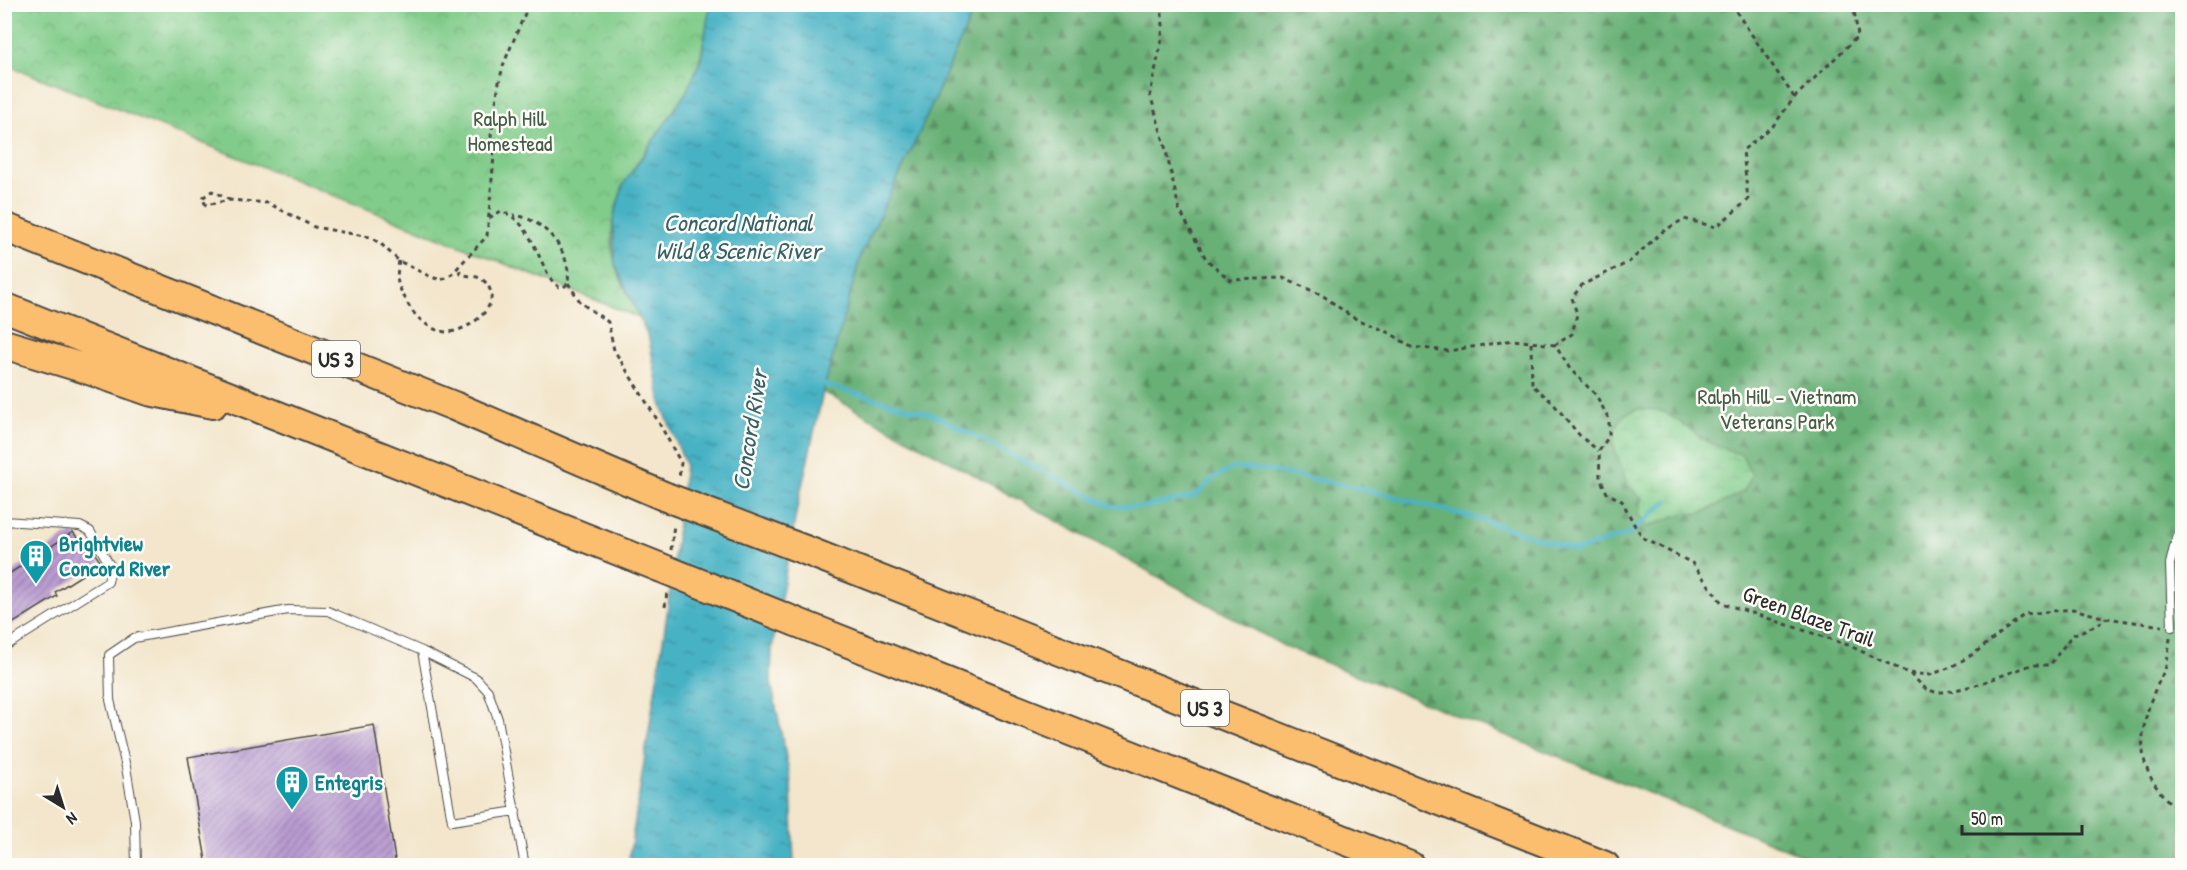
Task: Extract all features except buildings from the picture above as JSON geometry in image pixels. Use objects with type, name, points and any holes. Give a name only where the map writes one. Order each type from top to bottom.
[{"type":"highway","name":"US 3","points":[[4,227],[454,406],[673,500],[1605,866]]},
{"type":"highway","points":[[4,307],[666,568],[1410,866]]},
{"type":"highway","points":[[4,344],[149,391],[282,417]]},
{"type":"lane","points":[[4,521],[81,526],[90,531],[111,567],[108,582],[4,647]]},
{"type":"lane","points":[[2172,627],[2170,564],[2182,527]]},
{"type":"lane","points":[[136,866],[135,821],[126,767],[110,700],[110,655],[134,638],[288,610],[328,612],[422,651],[476,678],[488,691],[498,719],[525,866]]},
{"type":"lane","points":[[422,651],[452,822],[516,811]]},
{"type":"path","points":[[230,200],[212,191],[202,198],[206,205],[230,200],[268,203],[314,227],[370,237],[399,261],[441,280],[450,276],[487,236],[494,156],[491,136],[499,82],[504,63],[529,4]]},
{"type":"path","points":[[1161,4],[1163,25],[1161,44],[1150,94],[1164,142],[1179,209],[1206,259],[1230,280],[1283,278],[1322,295],[1352,317],[1390,333],[1411,347],[1449,351],[1513,340],[1554,345],[1572,334],[1577,314],[1572,298],[1582,285],[1629,262],[1662,232],[1684,219],[1716,227],[1748,200],[1743,150],[1773,126],[1794,98],[1858,36],[1853,4]]},
{"type":"path","points":[[1731,4],[1794,98]]},
{"type":"path","points":[[489,218],[501,211],[528,219],[549,233],[564,255],[568,283],[580,303],[608,322],[614,350],[658,420],[681,463],[673,500],[666,568],[665,607]]},
{"type":"path","points":[[513,215],[528,234],[553,282],[559,287],[564,287],[568,283]]},
{"type":"path","points":[[399,261],[396,280],[410,308],[426,325],[446,332],[453,331],[479,318],[488,310],[492,299],[483,280],[461,274],[458,268]]},
{"type":"path","points":[[1531,343],[1532,385],[1552,402],[1581,437],[1599,451]]},
{"type":"path","name":"Green Blaze Trail","points":[[1554,345],[1570,369],[1596,395],[1608,419],[1609,436],[1599,451],[1600,478],[1607,493],[1622,501],[1636,528],[1645,539],[1692,563],[1722,603],[1848,645],[1908,673],[1930,675],[1951,667],[1975,653],[2025,614],[2073,609],[2106,618],[2172,627]]},
{"type":"path","points":[[1908,673],[1926,689],[1941,692],[1976,685],[2031,665],[2050,665],[2072,634],[2097,625],[2106,618]]},
{"type":"path","points":[[2172,627],[2166,666],[2150,700],[2141,745],[2143,758],[2153,784],[2163,797],[2182,814]]},
{"type":"green space","name":"Ralph Hill Homestead","points":[[4,5],[710,5],[696,72],[673,113],[632,172],[621,193],[614,214],[612,238],[615,264],[640,318],[5,64]]},
{"type":"green space","name":"Ralph Hill - Vietnam Veterans Park","points":[[976,5],[2182,5],[2182,865],[1827,865],[1284,646],[823,392],[861,255],[918,136]]},
{"type":"green space","points":[[1638,409],[1657,410],[1668,414],[1708,442],[1742,455],[1752,475],[1744,491],[1701,513],[1677,515],[1648,527],[1638,515],[1642,499],[1628,485],[1613,444],[1615,428],[1625,414]]},
{"type":"water","name":"Concord National Wild & Scenic River","points":[[710,5],[976,5],[918,136],[861,255],[823,392],[797,508],[772,648],[771,682],[791,782],[794,865],[628,865],[667,614],[685,464],[661,403],[649,339],[615,264],[613,219],[623,185],[687,91],[701,59]]},
{"type":"waterway","points":[[821,384],[934,415],[1111,506],[1143,507],[1195,496],[1215,477],[1234,468],[1267,470],[1369,490],[1486,521],[1576,551],[1629,534],[1667,501]]},
{"type":"place","name":"Brightview Concord River","points":[[36,585]]},
{"type":"place","name":"Entegris","points":[[292,811]]},
{"type":"water label","name":"Concord River","points":[[749,430]]}]
